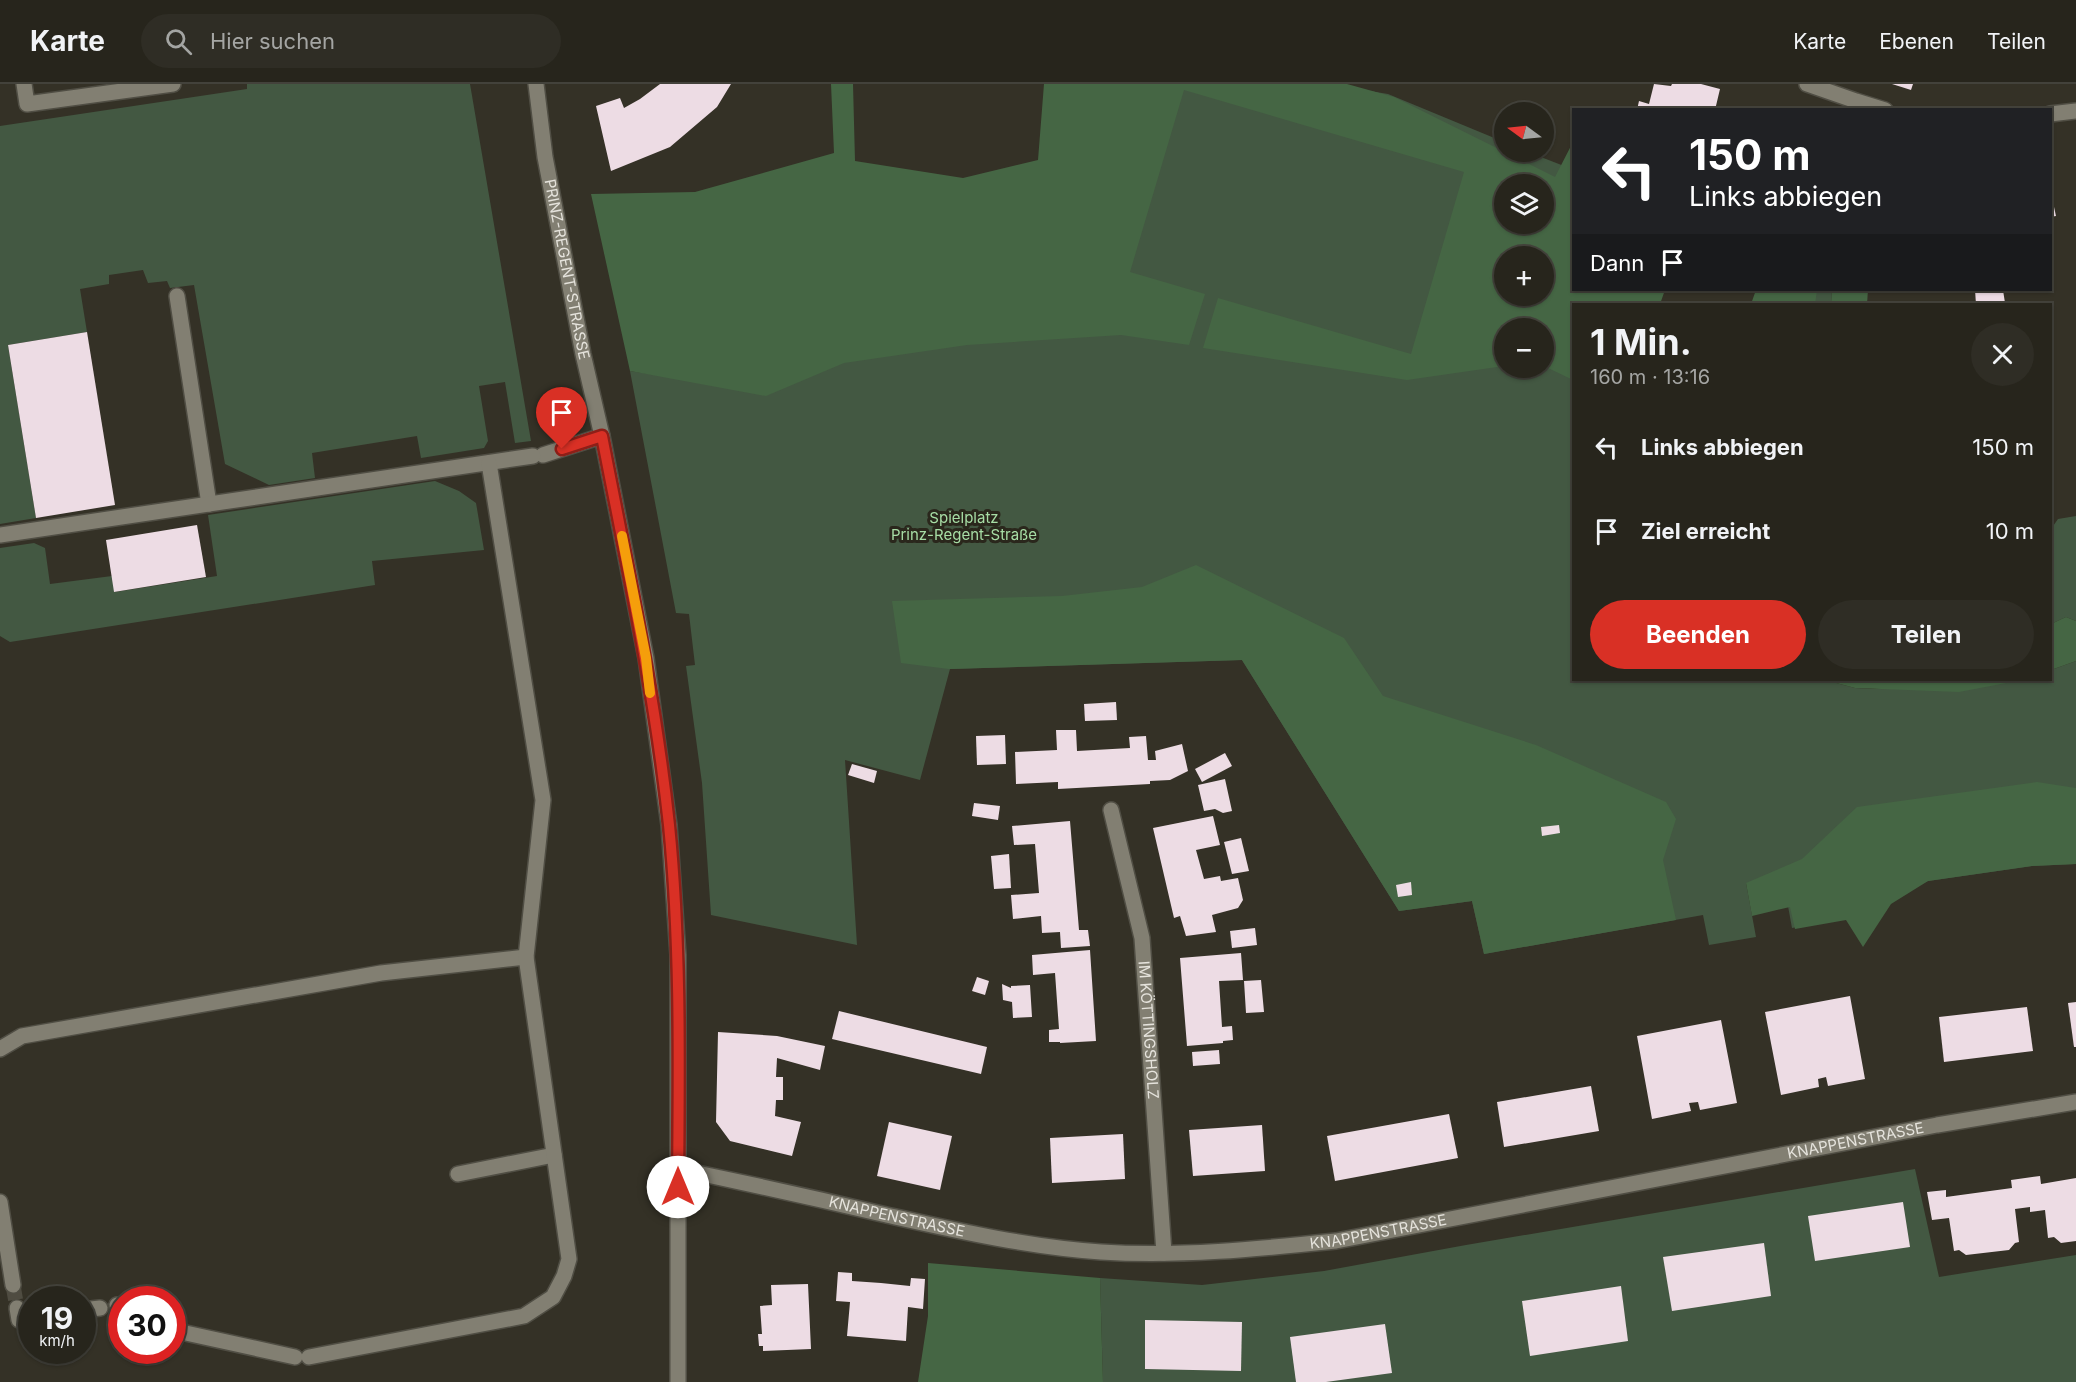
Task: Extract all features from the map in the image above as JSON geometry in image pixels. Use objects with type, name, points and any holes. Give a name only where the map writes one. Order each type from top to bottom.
[{"type":"street","points":[[24,84],[27,104],[173,84]]},
{"type":"street","name":"PRINZ-REGENT-STRASSE","points":[[536,84],[547,168],[646,658],[669,825],[678,955],[678,1382]]},
{"type":"street","points":[[1807,84],[1878,108]]},
{"type":"street","points":[[2052,114],[2076,111]]},
{"type":"street","points":[[177,296],[209,504]]},
{"type":"street","points":[[0,535],[538,456],[602,436]]},
{"type":"street","points":[[186,1333],[302,1357],[525,1316],[553,1297],[564,1276],[569,1259],[526,957],[543,800],[489,463]]},
{"type":"street","name":"IM KÖTTINGSHOLZ","points":[[1111,810],[1142,938],[1164,1253]]},
{"type":"street","points":[[0,1049],[22,1036],[358,977],[526,957]]},
{"type":"street","name":"KNAPPENSTRASSE","points":[[678,1168],[964,1233],[1041,1245],[1101,1252],[1164,1253],[1248,1250],[1336,1241],[1937,1125],[2076,1102]]},
{"type":"street","points":[[459,1174],[554,1155]]},
{"type":"street","points":[[0,1202],[13,1285]]},
{"type":"street","points":[[17,1308],[18,1314]]},
{"type":"street","points":[[96,1308],[100,1308]]},
{"type":"green space","points":[[247,84],[470,84],[531,441],[515,443],[505,382],[479,386],[488,441],[484,448],[421,458],[417,436],[312,453],[315,478],[269,485],[225,464],[194,285],[170,288],[167,281],[148,283],[143,270],[109,275],[109,284],[80,289],[87,332],[8,345],[36,518],[0,524],[0,126],[247,89]]},
{"type":"green space","points":[[831,84],[853,84],[855,161],[963,178],[1038,160],[1044,84],[1347,84],[1394,97],[1494,147],[1494,162],[1525,162],[1549,174],[1494,174],[1494,234],[1554,234],[1554,177],[1572,144],[1572,291],[1665,291],[1660,303],[1572,303],[1572,380],[1554,371],[1554,318],[1494,318],[1494,367],[1407,380],[1203,348],[1218,298],[1411,354],[1464,172],[1184,90],[1130,272],[1205,294],[1189,345],[1121,335],[967,345],[844,363],[766,396],[630,371],[591,194],[695,192],[834,153]]},
{"type":"green space","name":"Spielplatz Prinz-Regent-Straße","points":[[1065,84],[1328,84],[1388,94],[1494,138],[1494,162],[1554,162],[1564,166],[1554,183],[1554,174],[1494,174],[1494,234],[1504,234],[1504,246],[1494,246],[1494,306],[1545,306],[1572,313],[1572,681],[1829,681],[1855,688],[1874,689],[2052,681],[2052,670],[2076,661],[2076,864],[2032,866],[1928,881],[1846,918],[1792,928],[1788,906],[1746,883],[1756,937],[1709,945],[1703,915],[1484,954],[1472,901],[1399,911],[1242,660],[950,669],[920,780],[845,760],[857,945],[711,915],[702,783],[686,666],[695,665],[689,614],[676,613],[630,371],[676,378],[1041,263]]},
{"type":"green space","points":[[1756,291],[1817,291],[1815,303],[1751,303]]},
{"type":"green space","points":[[1758,291],[1832,291],[1831,303],[1753,303]]},
{"type":"green space","points":[[1832,291],[1868,291],[1867,303],[1831,303]]},
{"type":"green space","points":[[435,481],[459,491],[476,503],[484,550],[372,561],[375,585],[10,642],[0,636],[0,548],[34,543],[45,548],[50,584],[112,576],[115,592],[217,576],[208,515]]},
{"type":"green space","points":[[2076,516],[2076,621],[2066,617],[2052,624],[2052,528],[2058,519]]},
{"type":"green space","points":[[1196,565],[1344,638],[1383,696],[1536,745],[1666,802],[1676,819],[1663,860],[1676,920],[1484,954],[1472,901],[1399,911],[1242,660],[949,669],[901,663],[892,601],[1062,596],[1142,587]]},
{"type":"green space","points":[[2066,617],[2076,621],[2076,661],[2052,670],[2052,624]]},
{"type":"green space","points":[[1829,681],[2017,681],[1959,692],[1855,688]]},
{"type":"green space","points":[[2037,782],[2076,788],[2076,864],[2032,866],[1928,881],[1891,904],[1863,947],[1846,920],[1795,929],[1790,907],[1752,916],[1746,883],[1802,859],[1857,807]]},
{"type":"green space","points":[[1915,1169],[1939,1277],[2076,1255],[2076,1382],[1103,1382],[1100,1278],[1202,1285],[1324,1271]]},
{"type":"green space","points":[[928,1263],[1100,1278],[1103,1382],[918,1382],[928,1316]]},
{"type":"building","points":[[660,84],[731,84],[717,107],[670,147],[611,171],[596,106],[620,98],[624,108]]},
{"type":"building","points":[[1654,84],[1671,86],[1672,84],[1701,84],[1720,89],[1715,108],[1637,108],[1639,101],[1649,104]]},
{"type":"building","points":[[1892,84],[1913,84],[1911,90]]},
{"type":"building","points":[[2052,198],[2056,216],[2052,217]]},
{"type":"building","points":[[1975,291],[2003,291],[2005,303],[1976,303]]},
{"type":"building","points":[[87,332],[115,505],[36,518],[8,345]]},
{"type":"building","points":[[197,525],[206,577],[114,592],[106,540]]},
{"type":"building","points":[[1116,702],[1117,720],[1085,721],[1084,704]]},
{"type":"building","points":[[1056,730],[1076,730],[1077,751],[1130,748],[1129,737],[1146,736],[1148,760],[1156,760],[1155,751],[1182,744],[1188,771],[1170,780],[1150,781],[1150,784],[1058,789],[1058,782],[1016,784],[1015,752],[1057,750]]},
{"type":"building","points":[[1005,735],[1006,764],[977,765],[976,736]]},
{"type":"building","points":[[1225,753],[1232,766],[1202,782],[1195,769]]},
{"type":"building","points":[[852,764],[877,771],[874,783],[848,775]]},
{"type":"building","points":[[1225,779],[1232,811],[1223,813],[1215,809],[1204,811],[1198,785]]},
{"type":"building","points":[[974,803],[1000,806],[998,820],[972,816]]},
{"type":"building","points":[[1213,816],[1220,845],[1196,850],[1204,879],[1220,876],[1221,881],[1238,878],[1243,900],[1238,908],[1212,915],[1216,932],[1186,936],[1180,916],[1174,918],[1153,828]]},
{"type":"building","points":[[1070,821],[1079,930],[1088,930],[1090,946],[1061,948],[1060,932],[1042,933],[1041,916],[1013,919],[1011,895],[1039,893],[1035,844],[1014,845],[1012,826]]},
{"type":"building","points":[[1559,825],[1560,833],[1542,836],[1541,827]]},
{"type":"building","points":[[1241,838],[1249,871],[1232,874],[1224,842]]},
{"type":"building","points":[[1009,854],[1011,888],[994,889],[991,856]]},
{"type":"building","points":[[1411,882],[1412,895],[1398,897],[1396,885]]},
{"type":"building","points":[[1255,928],[1257,945],[1232,948],[1230,931]]},
{"type":"building","points":[[1090,950],[1096,1041],[1049,1042],[1049,1030],[1059,1029],[1055,973],[1033,975],[1032,955]]},
{"type":"building","points":[[1241,953],[1243,980],[1219,981],[1222,1027],[1232,1026],[1233,1040],[1187,1046],[1180,958]]},
{"type":"building","points":[[977,977],[989,981],[985,995],[972,991]]},
{"type":"building","points":[[1261,980],[1264,1012],[1246,1013],[1244,981]]},
{"type":"building","points":[[1002,984],[1011,988],[1011,986],[1030,985],[1032,1017],[1013,1018],[1012,1002],[1003,1000]]},
{"type":"building","points":[[1850,996],[1865,1079],[1828,1086],[1826,1077],[1818,1079],[1819,1087],[1781,1095],[1765,1012]]},
{"type":"building","points":[[2076,1002],[2076,1047],[2074,1047],[2068,1003]]},
{"type":"building","points":[[2027,1007],[2033,1051],[1944,1062],[1939,1017]]},
{"type":"building","points":[[839,1011],[987,1047],[981,1074],[832,1039]]},
{"type":"building","points":[[1721,1020],[1737,1103],[1700,1110],[1698,1102],[1689,1103],[1691,1111],[1652,1119],[1637,1036]]},
{"type":"building","points":[[718,1032],[777,1036],[825,1046],[820,1070],[777,1058],[776,1077],[783,1077],[783,1100],[776,1100],[775,1116],[801,1122],[792,1156],[730,1141],[716,1122]]},
{"type":"building","points":[[1219,1050],[1220,1064],[1193,1066],[1192,1052]]},
{"type":"building","points":[[1591,1086],[1599,1131],[1504,1147],[1497,1102]]},
{"type":"building","points":[[1449,1114],[1458,1158],[1335,1181],[1327,1136]]},
{"type":"building","points":[[889,1122],[952,1136],[940,1190],[877,1176]]},
{"type":"building","points":[[1262,1125],[1265,1171],[1193,1176],[1189,1130]]},
{"type":"building","points":[[1123,1134],[1125,1179],[1052,1183],[1050,1138]]},
{"type":"building","points":[[2040,1176],[2041,1184],[2076,1178],[2076,1241],[2061,1243],[2054,1237],[2048,1238],[2045,1210],[2030,1212],[2030,1207],[2015,1209],[2019,1242],[2009,1250],[1966,1255],[1959,1250],[1954,1251],[1949,1218],[1932,1220],[1927,1192],[1946,1190],[1946,1197],[2012,1188],[2011,1180]]},
{"type":"building","points":[[1903,1202],[1910,1247],[1815,1261],[1808,1216]]},
{"type":"building","points":[[1764,1243],[1771,1296],[1672,1311],[1663,1257]]},
{"type":"building","points":[[838,1272],[852,1273],[852,1281],[910,1286],[911,1278],[925,1279],[923,1309],[908,1307],[906,1341],[847,1336],[850,1302],[836,1301]]},
{"type":"building","points":[[808,1284],[811,1349],[763,1351],[763,1346],[759,1346],[758,1334],[762,1334],[760,1306],[772,1305],[771,1285]]},
{"type":"building","points":[[1621,1286],[1628,1341],[1530,1356],[1522,1301]]},
{"type":"building","points":[[1145,1320],[1242,1322],[1241,1371],[1145,1369]]},
{"type":"building","points":[[1385,1324],[1392,1373],[1326,1382],[1296,1382],[1290,1337]]},
{"type":"tunnel","points":[[13,1285],[17,1308]]},
{"type":"slow traffic","points":[[622,536],[646,658],[650,693]]},
{"type":"route","points":[[562,449],[602,436],[646,658],[669,825],[678,955],[678,1187]]}]
